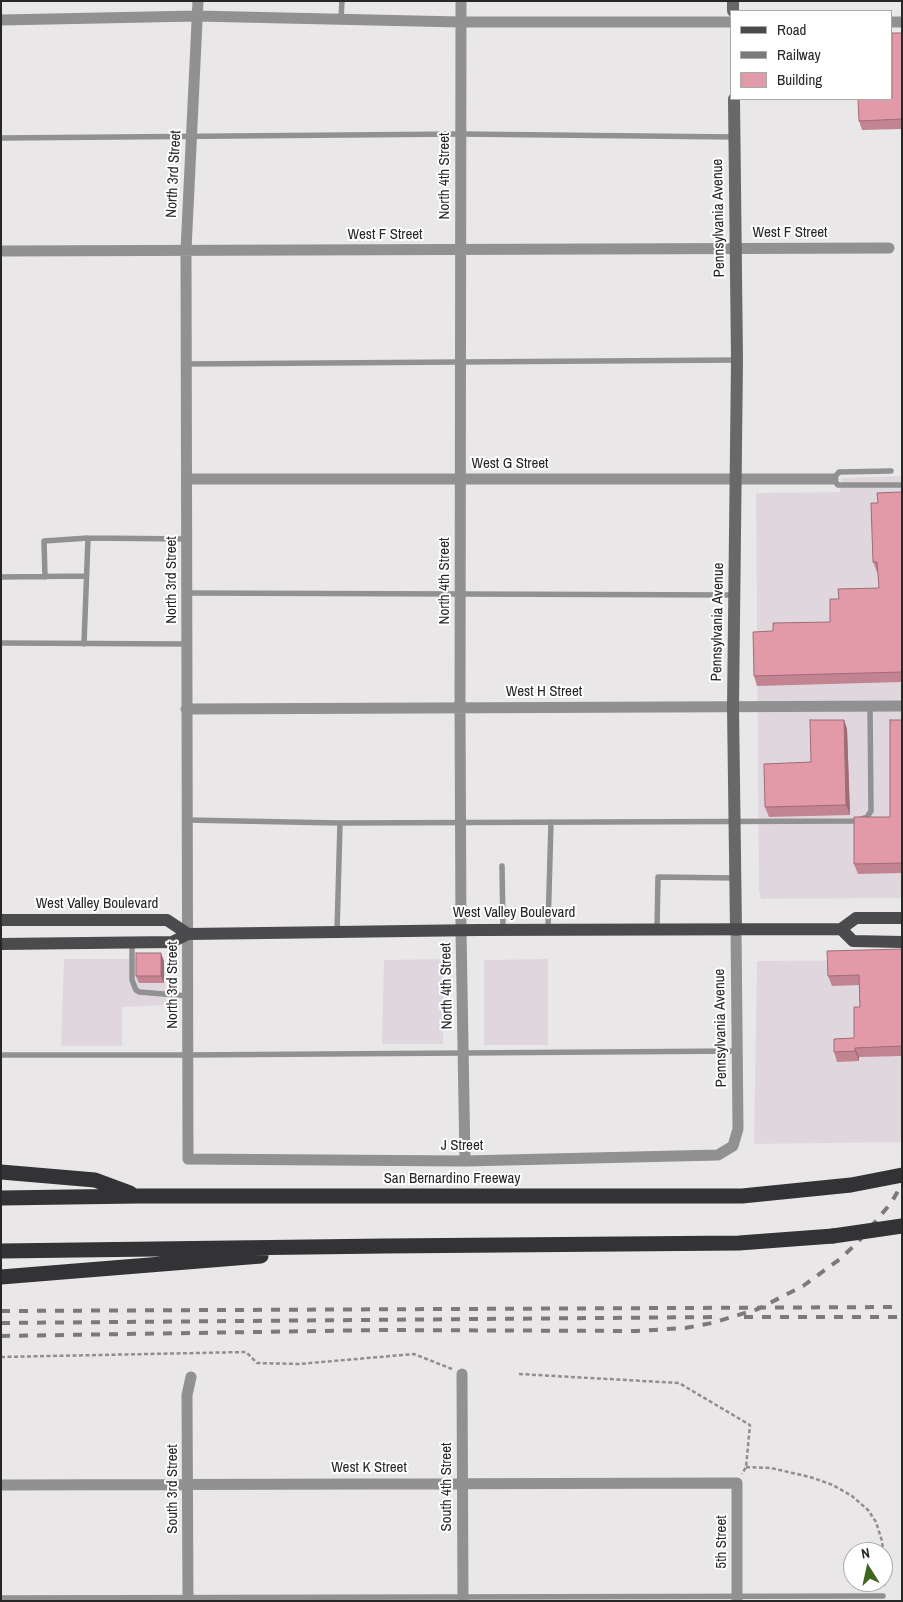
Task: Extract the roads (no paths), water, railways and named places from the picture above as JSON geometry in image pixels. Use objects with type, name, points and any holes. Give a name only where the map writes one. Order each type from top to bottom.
[{"type":"highway","points":[[1,1172],[95,1180],[138,1196]]},
{"type":"highway","name":"San Bernardino Freeway","points":[[1,1198],[138,1196],[742,1196],[851,1185],[902,1174]]},
{"type":"highway","points":[[1,1251],[740,1243],[833,1236],[902,1226]]},
{"type":"highway","points":[[1,1277],[385,1246]]},
{"type":"main road","name":"West Valley Boulevard","points":[[1,944],[172,942],[188,934],[548,929],[841,929],[856,918],[902,918]]},
{"type":"main road","name":"West Valley Boulevard","points":[[1,920],[167,920],[188,934]]},
{"type":"main road","points":[[841,929],[853,941],[902,942]]},
{"type":"street","name":"North 3rd Street","points":[[188,1159],[186,250],[198,1]]},
{"type":"street","name":"North 4th Street","points":[[460,1],[460,822],[465,1161]]},
{"type":"street","points":[[1,20],[197,16],[460,22],[730,22]]},
{"type":"street","name":"Pennsylvania Avenue","points":[[734,100],[737,480],[733,707],[738,1051],[738,1130],[734,1146]]},
{"type":"street","name":"West F Street","points":[[1,251],[889,248]]},
{"type":"street","name":"West G Street","points":[[187,479],[833,479]]},
{"type":"street","name":"West H Street","points":[[186,708],[902,706]]},
{"type":"street","name":"J Street","points":[[188,1159],[465,1161],[718,1155],[734,1146]]},
{"type":"street","name":"South 4th Street","points":[[462,1374],[463,1599]]},
{"type":"street","name":"South 3rd Street","points":[[188,1599],[187,1395],[190,1377]]},
{"type":"street","name":"West K Street","points":[[1,1485],[737,1483]]},
{"type":"street","name":"5th Street","points":[[737,1483],[737,1598]]},
{"type":"lane","points":[[341,19],[342,1]]},
{"type":"lane","points":[[1,138],[460,134],[734,137]]},
{"type":"lane","points":[[186,364],[737,360]]},
{"type":"lane","points":[[891,471],[839,472],[833,479],[838,485],[902,485]]},
{"type":"lane","points":[[84,644],[88,538]]},
{"type":"lane","points":[[45,577],[44,541],[88,538],[187,538]]},
{"type":"lane","points":[[1,577],[86,576]]},
{"type":"lane","points":[[186,593],[735,595]]},
{"type":"lane","points":[[1,643],[186,644]]},
{"type":"lane","points":[[187,820],[340,823],[855,821],[867,817],[871,810],[870,706]]},
{"type":"lane","points":[[548,929],[551,822]]},
{"type":"lane","points":[[337,932],[340,823]]},
{"type":"lane","points":[[502,866],[503,930]]},
{"type":"lane","points":[[657,930],[658,877],[735,878]]},
{"type":"lane","points":[[132,942],[132,980],[136,990],[139,992],[188,996]]},
{"type":"lane","points":[[1,1055],[738,1051]]},
{"type":"lane","points":[[1,1598],[463,1599],[882,1596]]},
{"type":"railway","points":[[1,1336],[382,1330],[636,1331],[685,1328],[712,1323],[758,1309],[803,1286],[840,1259],[858,1242],[891,1203],[902,1184]]},
{"type":"railway","points":[[1,1311],[902,1307]]},
{"type":"railway","points":[[1,1323],[719,1317]]},
{"type":"railway","points":[[744,1317],[902,1317]]}]
